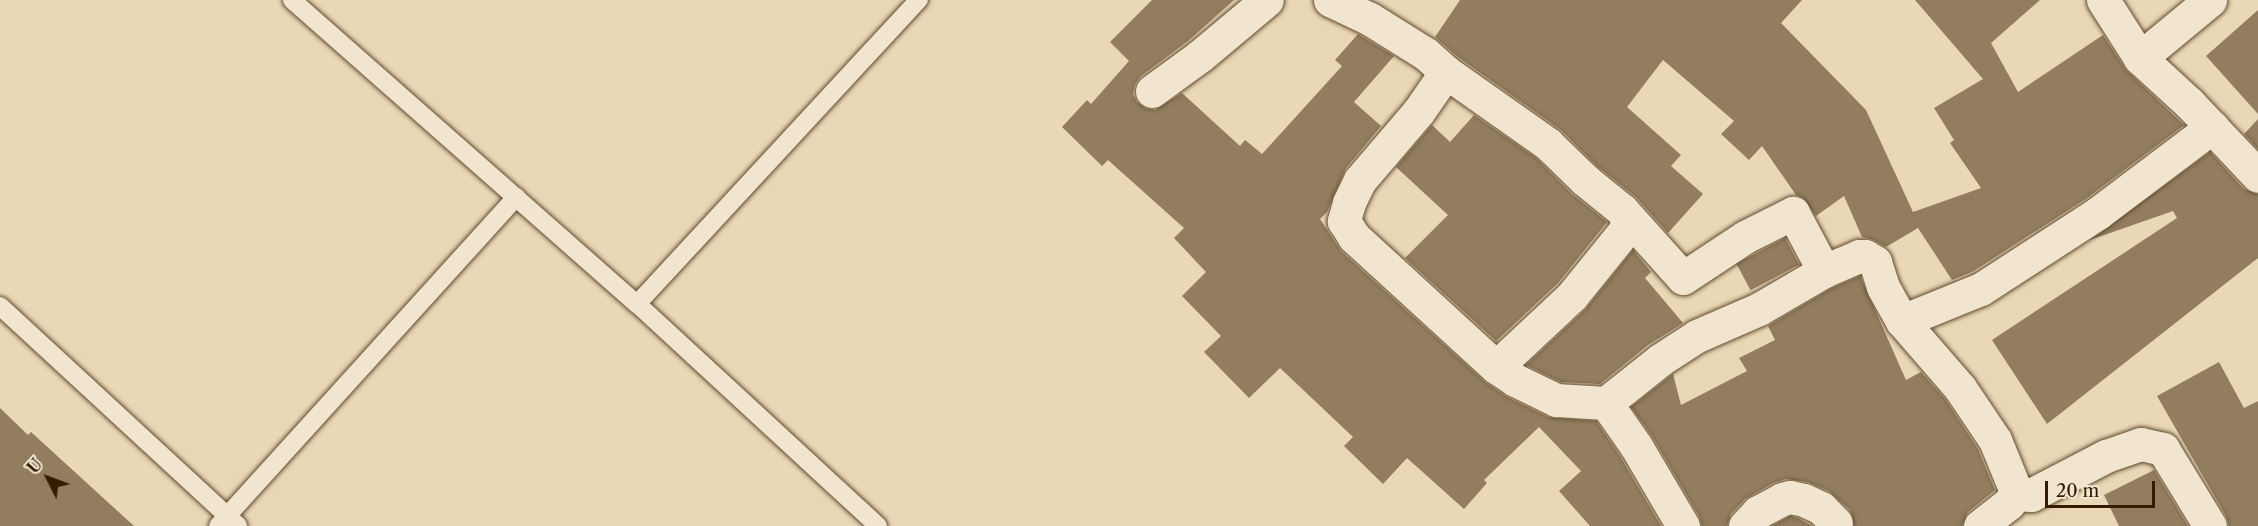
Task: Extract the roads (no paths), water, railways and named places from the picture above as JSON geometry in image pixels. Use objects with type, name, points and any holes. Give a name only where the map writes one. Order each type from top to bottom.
[{"type":"street","points":[[1152,91],[1200,56],[1267,0]]},
{"type":"street","points":[[1330,0],[1380,10],[1446,72],[1548,144],[1585,180],[1622,210],[1683,278],[1745,237],[1793,213],[1824,271]]},
{"type":"street","points":[[2103,0],[2140,58],[2212,127],[2258,176]]},
{"type":"street","points":[[2140,58],[2210,0]]},
{"type":"street","points":[[1446,72],[1419,111],[1360,180],[1349,203],[1344,221],[1354,237],[1496,367],[1515,380],[1556,400],[1606,403],[1660,360],[1697,336],[1759,309],[1824,271],[1866,256],[1875,262],[1883,287],[1902,321],[1960,388],[1995,440],[2017,494]]},
{"type":"street","points":[[1902,321],[1981,289],[2098,213],[2212,127]]},
{"type":"street","points":[[1496,367],[1572,296],[1626,229],[1627,218],[1622,210]]},
{"type":"street","points":[[1606,403],[1636,446],[1683,526]]},
{"type":"street","points":[[2017,494],[2031,495],[2106,456],[2141,444],[2163,449],[2210,526]]},
{"type":"street","points":[[1980,526],[2017,494]]},
{"type":"street","points":[[1745,526],[1758,512],[1782,499],[1791,497],[1821,508],[1836,523]]},
{"type":"lane","points":[[292,0],[637,304],[878,526]]},
{"type":"lane","points":[[637,304],[919,0]]},
{"type":"lane","points":[[0,306],[228,523],[516,197]]}]
